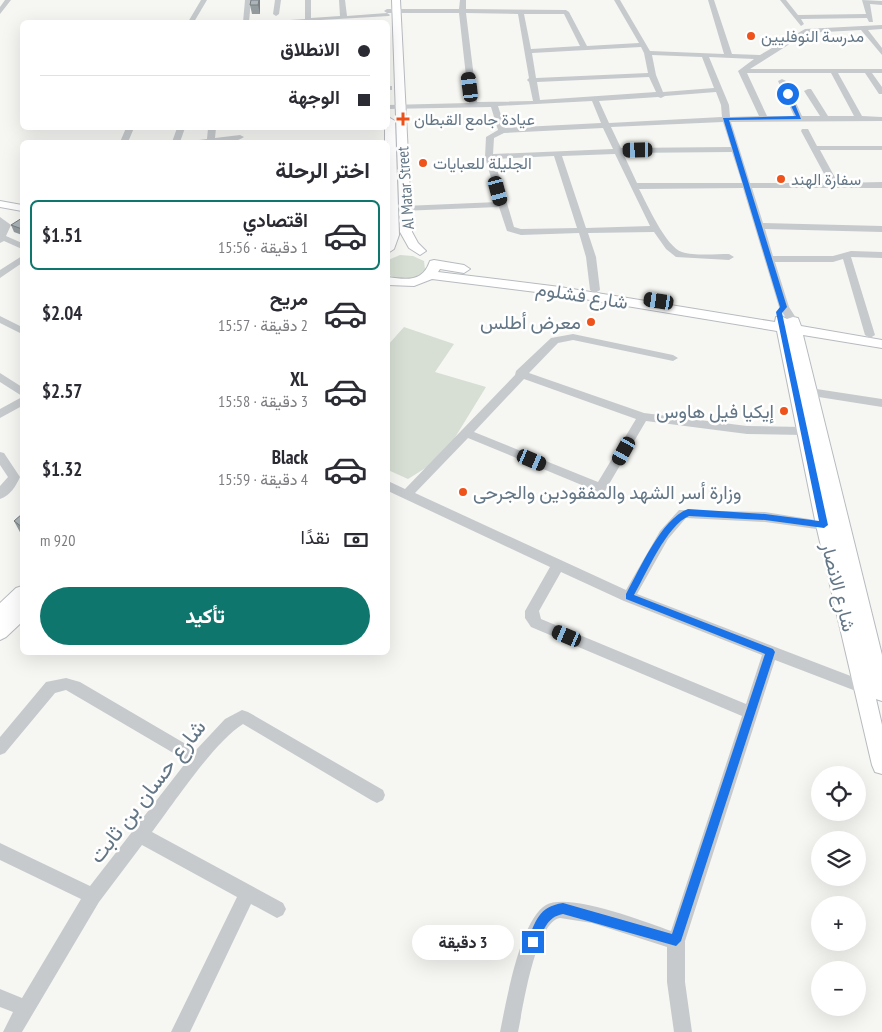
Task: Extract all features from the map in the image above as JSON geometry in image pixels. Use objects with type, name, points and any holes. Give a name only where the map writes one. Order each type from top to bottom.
[{"type":"main road","points":[[386,0],[391,12]]},
{"type":"main road","name":"Al Matar Street","points":[[391,12],[392,107],[406,232],[413,245],[420,251]]},
{"type":"main road","points":[[390,244],[393,235],[392,107]]},
{"type":"main road","points":[[0,204],[20,208]]},
{"type":"main road","points":[[0,210],[20,215]]},
{"type":"main road","points":[[390,250],[420,251],[432,259],[432,270],[422,280],[402,284],[390,291]]},
{"type":"main road","name":"شارع فشلوم","points":[[432,270],[595,290],[876,336]]},
{"type":"main road","name":"شارع فشلوم","points":[[432,270],[560,291],[787,321],[882,344]]},
{"type":"main road","points":[[390,281],[402,284]]},
{"type":"main road","name":"شارع الانصار","points":[[787,321],[810,392],[882,694]]},
{"type":"main road","name":"شارع الانصار","points":[[787,321],[804,431],[824,525],[882,765]]},
{"type":"main road","points":[[0,614],[20,595]]},
{"type":"main road","points":[[0,632],[20,614]]},
{"type":"street","points":[[0,12],[8,0]]},
{"type":"street","points":[[192,20],[204,0]]},
{"type":"street","points":[[246,20],[248,0]]},
{"type":"street","points":[[276,14],[278,0]]},
{"type":"street","points":[[308,0],[308,20]]},
{"type":"street","points":[[342,0],[344,18]]},
{"type":"street","points":[[463,0],[462,12],[473,105]]},
{"type":"street","points":[[617,0],[648,53],[652,75],[662,96]]},
{"type":"street","points":[[711,0],[728,54]]},
{"type":"street","points":[[783,0],[797,17],[805,31]]},
{"type":"street","points":[[873,26],[865,1],[882,3]]},
{"type":"street","points":[[320,20],[391,12],[568,13],[585,48]]},
{"type":"street","points":[[521,13],[537,103]]},
{"type":"street","points":[[797,17],[869,16]]},
{"type":"street","points":[[862,27],[882,53]]},
{"type":"street","points":[[742,71],[761,57],[805,31],[882,27]]},
{"type":"street","points":[[527,51],[644,45]]},
{"type":"street","points":[[648,53],[728,54],[761,57]]},
{"type":"street","points":[[704,54],[724,105],[726,118],[770,259],[787,321]]},
{"type":"street","points":[[833,70],[859,118]]},
{"type":"street","points":[[742,71],[882,71]]},
{"type":"street","points":[[742,71],[764,118]]},
{"type":"street","points":[[867,71],[882,92]]},
{"type":"street","points":[[532,80],[652,75]]},
{"type":"street","points":[[782,81],[799,118]]},
{"type":"street","points":[[392,107],[494,105],[595,100],[719,90]]},
{"type":"street","points":[[808,91],[825,117]]},
{"type":"street","points":[[595,100],[655,229],[673,253],[729,257]]},
{"type":"street","points":[[494,105],[502,130]]},
{"type":"street","points":[[655,229],[514,231],[508,226],[490,161],[490,137],[502,130],[726,118],[825,117],[882,119]]},
{"type":"street","points":[[805,131],[835,185]]},
{"type":"street","points":[[814,148],[882,148]]},
{"type":"street","points":[[490,161],[499,157],[618,151],[736,149]]},
{"type":"street","points":[[557,154],[583,231],[591,260],[595,290]]},
{"type":"street","points":[[634,186],[882,185]]},
{"type":"street","points":[[404,209],[501,204]]},
{"type":"street","points":[[0,220],[6,226],[1,239],[20,245]]},
{"type":"street","points":[[759,226],[882,229]]},
{"type":"street","points":[[770,259],[834,259],[846,254],[882,255]]},
{"type":"street","points":[[846,254],[876,336]]},
{"type":"street","points":[[0,275],[20,260]]},
{"type":"street","points":[[0,319],[20,330]]},
{"type":"street","points":[[406,495],[548,345],[562,338],[581,339],[673,358]]},
{"type":"street","points":[[520,374],[643,417],[747,430],[804,431]]},
{"type":"street","points":[[0,377],[20,391]]},
{"type":"street","points":[[810,392],[882,403]]},
{"type":"street","points":[[0,414],[20,402]]},
{"type":"street","points":[[466,432],[601,488],[643,417]]},
{"type":"street","points":[[0,456],[14,477],[0,494]]},
{"type":"street","points":[[390,487],[629,597],[882,694]]},
{"type":"street","points":[[629,597],[664,535],[683,514],[765,517],[824,525]]},
{"type":"street","points":[[558,565],[532,611],[532,618],[536,623],[750,713]]},
{"type":"street","points":[[683,1032],[676,982],[676,941],[770,652]]},
{"type":"street","points":[[0,748],[51,688],[66,684],[75,687],[198,759]]},
{"type":"street","name":"شارع حسان بن ثابت","points":[[12,1032],[93,896],[198,759],[230,724],[242,717],[377,795]]},
{"type":"street","points":[[140,835],[247,895],[277,909]]},
{"type":"street","points":[[0,851],[93,896]]},
{"type":"street","points":[[180,1032],[247,895]]},
{"type":"street","points":[[509,1032],[519,977],[539,925],[552,910],[574,910],[676,941]]},
{"type":"street","points":[[0,998],[25,1008]]},
{"type":"shaded area","points":[[400,255],[413,256],[424,261],[425,269],[413,278],[402,279],[392,277],[390,276],[390,259]]},
{"type":"shaded area","points":[[404,327],[454,344],[435,372],[486,387],[443,457],[408,479],[390,471],[390,343]]},
{"type":"building","points":[[251,0],[259,0],[258,5],[250,5]]},
{"type":"building","points":[[20,219],[20,228],[11,225]]},
{"type":"building","points":[[20,516],[20,526],[14,521]]},
{"type":"place","name":"مدرسة النوفليين","points":[[751,36]]},
{"type":"place","name":"عيادة جامع القبطان","points":[[403,119]]},
{"type":"place","name":"الجليلة للعبايات","points":[[423,163]]},
{"type":"place","name":"سفارة الهند","points":[[781,179]]},
{"type":"place","name":"معرض أطلس","points":[[591,322]]},
{"type":"place","name":"إيكيا فيل هاوس","points":[[784,411]]},
{"type":"place","name":"وزارة أسر الشهد والمفقودين والجرحى","points":[[463,492]]},
{"type":"route","points":[[533,942],[539,925],[545,916],[552,910],[563,908],[676,941],[770,652],[629,597],[643,569],[668,530],[675,520],[688,512],[765,517],[824,525],[779,312],[784,307],[726,118],[799,118],[788,94]]}]
